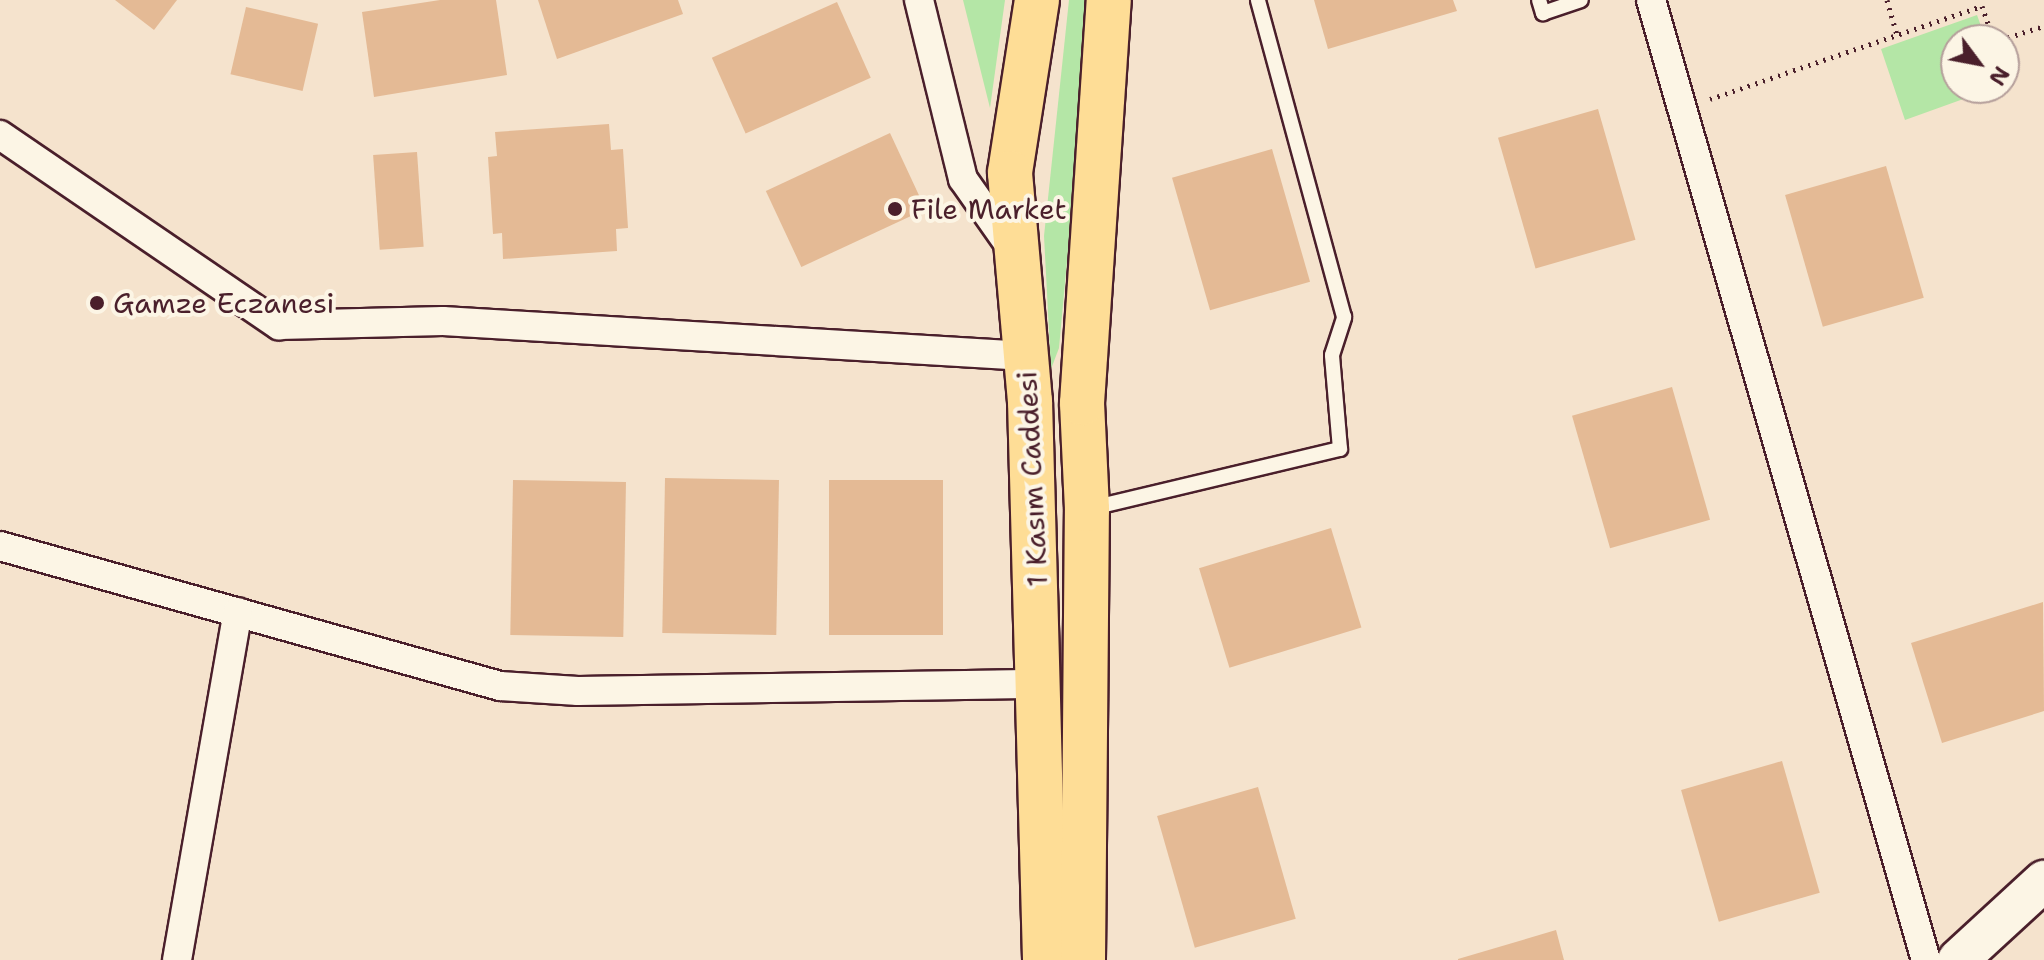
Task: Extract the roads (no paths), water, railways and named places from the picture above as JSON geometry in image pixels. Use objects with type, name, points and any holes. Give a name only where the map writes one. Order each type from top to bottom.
[{"type":"main road","name":"1 Kasım Caddesi","points":[[1037,0],[1010,173],[1030,401],[1042,684],[1045,960]]},
{"type":"main road","name":"1 Kasım Caddesi","points":[[1083,960],[1087,509],[1082,403],[1109,0]]},
{"type":"street","points":[[919,0],[963,179],[1017,256]]},
{"type":"street","points":[[1651,0],[1926,960]]},
{"type":"street","points":[[0,135],[279,325],[443,321],[1026,356]]},
{"type":"street","points":[[1030,401],[1082,403]]},
{"type":"street","points":[[0,546],[500,686],[578,691],[1042,684]]},
{"type":"street","points":[[177,960],[238,612]]},
{"type":"street","points":[[1958,960],[2044,881]]},
{"type":"lane","points":[[1087,509],[1340,449],[1332,355],[1344,317],[1258,0]]},
{"type":"lane","points":[[1539,0],[1543,13],[1581,0]]},
{"type":"place","name":"File Market","points":[[895,209]]},
{"type":"place","name":"Gamze Eczanesi","points":[[97,303]]}]
